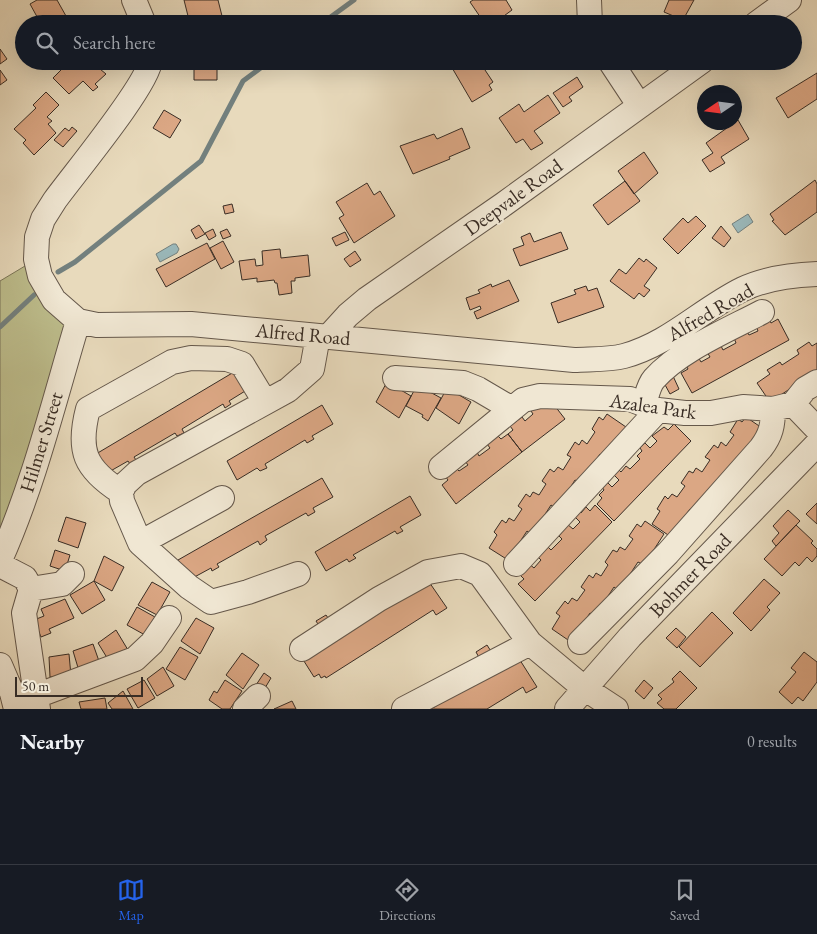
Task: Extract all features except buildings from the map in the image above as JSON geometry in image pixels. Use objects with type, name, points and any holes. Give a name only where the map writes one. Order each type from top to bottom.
[{"type":"street","points":[[134,0],[140,15]]},
{"type":"street","points":[[588,0],[589,15]]},
{"type":"street","points":[[768,15],[789,0]]},
{"type":"street","points":[[78,321],[54,300],[43,282],[36,259],[37,237],[43,218],[139,87],[148,70]]},
{"type":"street","points":[[616,70],[639,105]]},
{"type":"street","name":"Deepvale Road","points":[[323,336],[367,299],[504,204],[689,70]]},
{"type":"street","name":"Alfred Road","points":[[78,321],[97,325],[191,324],[574,360],[614,358],[625,356],[671,336],[742,290],[772,280],[796,275],[817,274]]},
{"type":"street","points":[[516,564],[651,407],[650,385],[665,370],[699,346],[762,312]]},
{"type":"street","name":"Hilmer Street","points":[[0,560],[13,531],[25,495],[78,321]]},
{"type":"street","points":[[298,574],[248,592],[211,602],[189,587],[140,543],[122,501],[121,492],[125,484],[137,473],[288,390],[312,370],[323,336]]},
{"type":"street","points":[[121,492],[102,480],[85,456],[82,436],[88,409],[172,362],[191,358],[227,359],[242,364],[265,402]]},
{"type":"street","points":[[394,378],[463,383],[478,389],[512,409]]},
{"type":"street","points":[[580,642],[668,553],[770,437],[773,424],[805,389],[817,382]]},
{"type":"street","name":"Azalea Park","points":[[441,467],[529,397],[630,399],[651,407],[685,413],[711,413],[743,406],[789,408]]},
{"type":"street","points":[[789,408],[817,429]]},
{"type":"street","name":"Bohmer Road","points":[[567,709],[637,630],[817,444]]},
{"type":"street","points":[[140,543],[222,498]]},
{"type":"street","points":[[0,565],[25,578],[31,589],[24,613],[37,703],[135,658],[152,643],[169,618]]},
{"type":"street","points":[[302,649],[379,599],[428,572],[461,566],[480,574],[530,643],[584,688],[616,709]]},
{"type":"street","points":[[31,589],[62,584],[72,574]]},
{"type":"street","points":[[404,709],[530,643]]},
{"type":"street","points":[[0,665],[12,692],[16,709]]},
{"type":"green space","points":[[35,260],[77,321],[0,557],[0,281]]},
{"type":"water","points":[[748,214],[753,222],[738,233],[732,224]]},
{"type":"water","points":[[176,244],[179,249],[177,253],[160,262],[156,254]]},
{"type":"waterway","points":[[333,15],[354,0]]},
{"type":"waterway","points":[[58,272],[75,262],[201,161],[243,81],[258,70]]},
{"type":"waterway","points":[[0,327],[34,295]]}]
